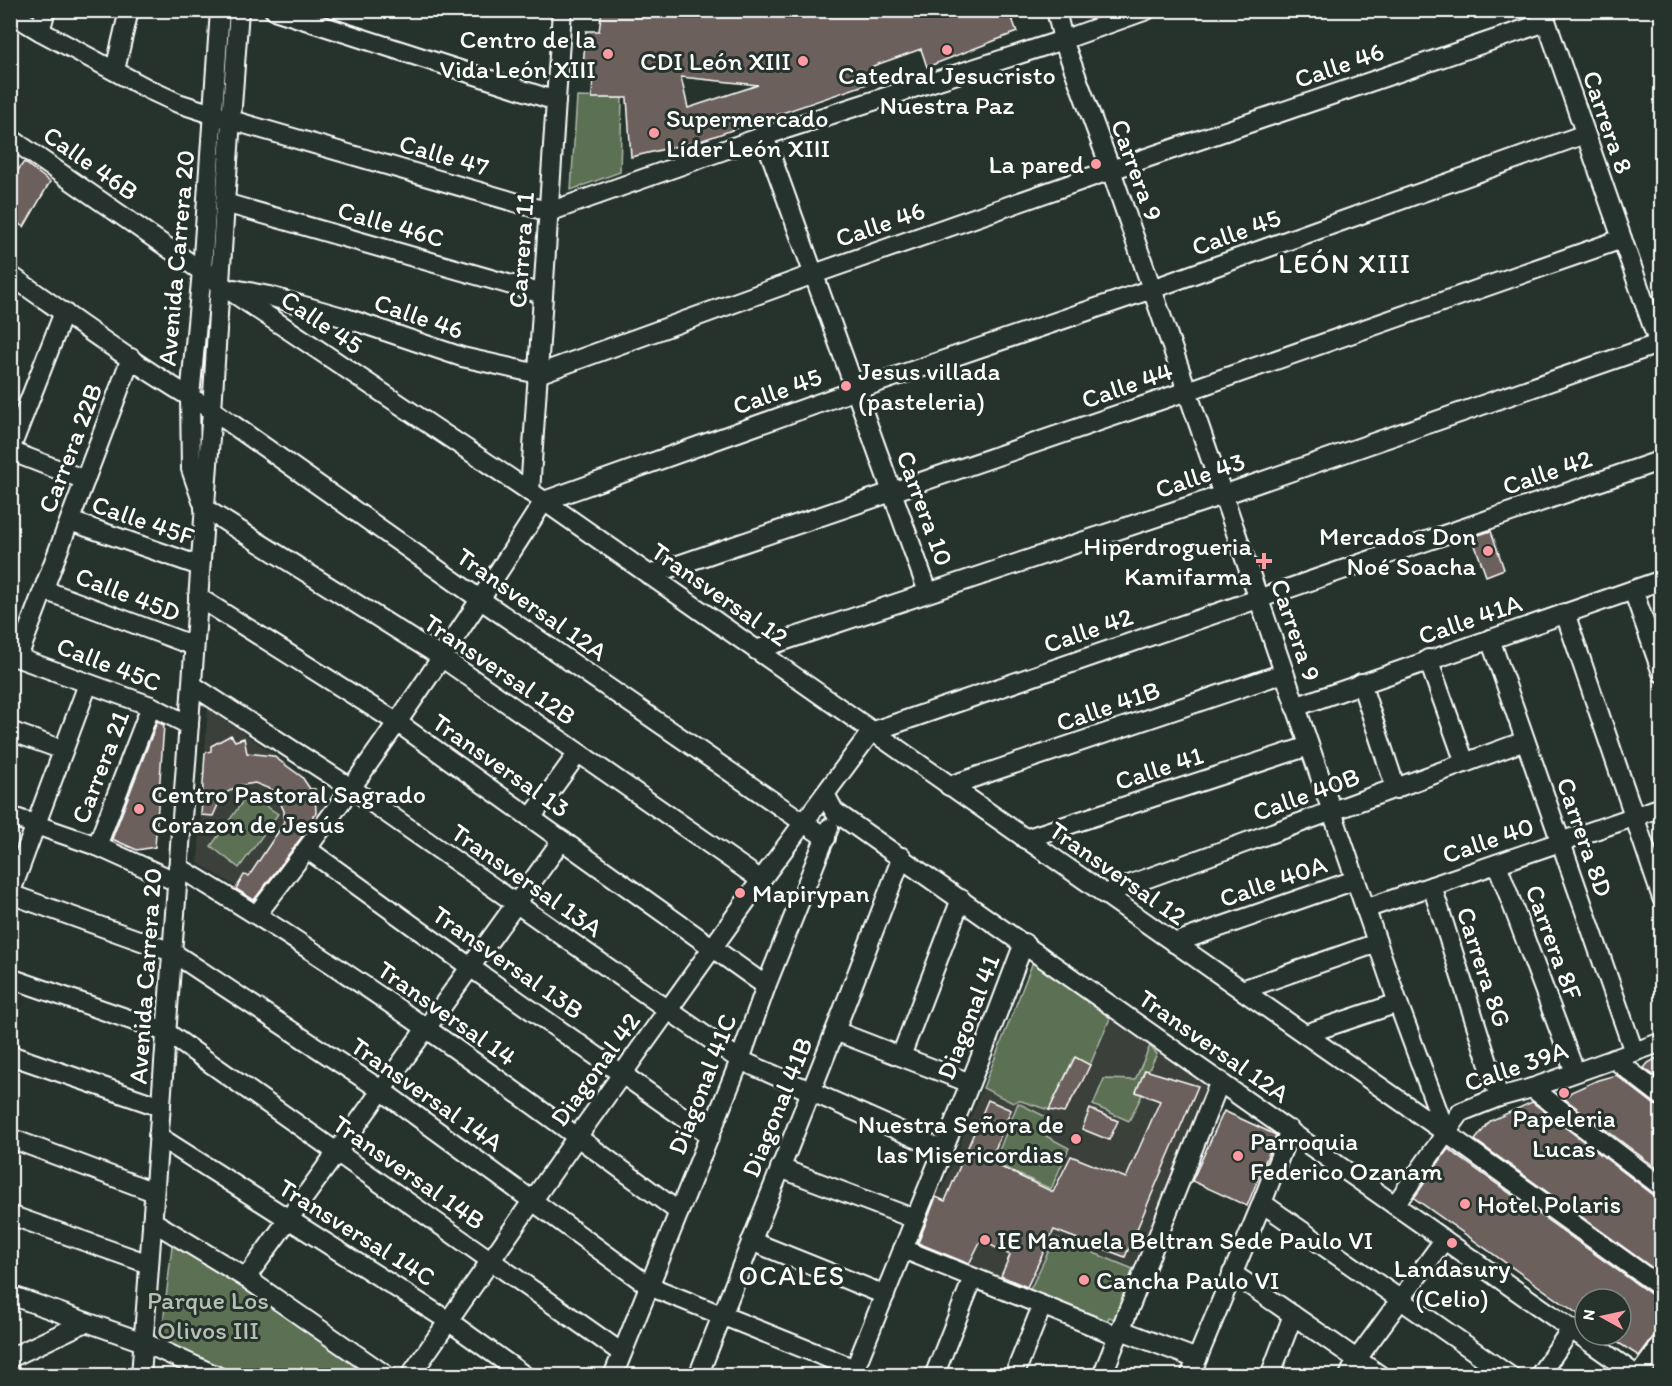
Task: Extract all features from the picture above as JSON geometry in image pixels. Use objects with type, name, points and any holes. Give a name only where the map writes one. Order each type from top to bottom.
[{"type":"street","points":[[40,31],[46,10]]},
{"type":"street","points":[[115,70],[129,10]]},
{"type":"street","name":"Avenida Carrera 20","points":[[204,508],[191,468],[190,397],[202,271],[220,10]]},
{"type":"street","name":"Avenida Carrera 20","points":[[141,1376],[204,508],[224,286],[225,203],[239,10]]},
{"type":"street","points":[[274,10],[556,101]]},
{"type":"street","name":"Carrera 11","points":[[537,497],[538,374],[562,10]]},
{"type":"street","name":"Carrera 9","points":[[1056,10],[1063,40],[1111,170],[1398,1004],[1446,1133]]},
{"type":"street","points":[[549,212],[764,136],[1063,40],[1147,10]]},
{"type":"street","name":"Calle 47","points":[[10,13],[150,90],[213,115],[549,212]]},
{"type":"street","name":"Carrera 8","points":[[1544,16],[1660,349]]},
{"type":"street","name":"Calle 46","points":[[224,286],[269,296],[385,330],[462,357],[538,374],[1544,16]]},
{"type":"street","name":"Calle 45","points":[[202,271],[537,497],[1152,289],[1585,134]]},
{"type":"street","name":"Carrera 10","points":[[764,136],[928,592]]},
{"type":"street","name":"Calle 46B","points":[[10,138],[202,271]]},
{"type":"street","name":"Calle 46C","points":[[225,203],[543,294]]},
{"type":"street","name":"Calle 44","points":[[649,575],[892,493],[1622,239]]},
{"type":"street","name":"Transversal 12A","points":[[10,275],[212,410],[481,600],[826,838]]},
{"type":"street","points":[[64,312],[10,450],[85,480]]},
{"type":"street","name":"Calle 43","points":[[756,650],[1660,349]]},
{"type":"street","name":"Carrera 22B","points":[[14,656],[44,590],[131,358]]},
{"type":"street","name":"Calle 42","points":[[871,732],[1662,460]]},
{"type":"street","points":[[257,914],[308,849],[398,723],[481,600],[537,497]]},
{"type":"street","name":"Transversal 12","points":[[537,497],[1446,1133],[1662,1288]]},
{"type":"street","name":"Transversal 12B","points":[[204,508],[441,657],[761,880]]},
{"type":"street","name":"Calle 45F","points":[[69,521],[200,566]]},
{"type":"street","name":"Calle 41A","points":[[1295,706],[1662,580]]},
{"type":"street","name":"Calle 45D","points":[[44,590],[194,646]]},
{"type":"street","points":[[1633,590],[1662,673]]},
{"type":"street","name":"Transversal 13","points":[[198,597],[398,723],[766,986]]},
{"type":"street","points":[[1565,613],[1662,898]]},
{"type":"street","name":"Carrera 8D","points":[[1490,639],[1634,1052]]},
{"type":"street","name":"Calle 45C","points":[[14,656],[151,706],[189,725]]},
{"type":"street","points":[[1428,659],[1465,763]]},
{"type":"street","name":"Calle 41B","points":[[949,786],[1284,673]]},
{"type":"street","points":[[1361,683],[1396,789]]},
{"type":"street","points":[[10,894],[88,684]]},
{"type":"street","name":"Transversal 13A","points":[[192,685],[351,788],[740,1060]]},
{"type":"street","name":"Carrera 21","points":[[97,846],[151,706]]},
{"type":"street","points":[[10,731],[63,750]]},
{"type":"street","points":[[825,794],[871,732]]},
{"type":"street","name":"Calle 40B","points":[[1104,894],[1525,741]]},
{"type":"street","name":"Calle 41","points":[[1025,839],[1309,746]]},
{"type":"street","points":[[531,818],[578,753]]},
{"type":"street","name":"Transversal 12A","points":[[825,794],[834,811],[961,898],[1638,1376]]},
{"type":"street","name":"Diagonal 42","points":[[410,1376],[532,1200],[825,794]]},
{"type":"street","name":"Calle 40","points":[[1365,909],[1662,807]]},
{"type":"street","name":"Diagonal 41C","points":[[613,1376],[740,1060],[766,986],[826,838],[834,811]]},
{"type":"street","name":"Transversal 14","points":[[10,816],[178,874],[257,914],[426,1027],[679,1212]]},
{"type":"street","points":[[246,1278],[562,840]]},
{"type":"street","name":"Transversal 13B","points":[[308,849],[470,967],[710,1136]]},
{"type":"street","name":"Diagonal 41B","points":[[698,1376],[902,858]]},
{"type":"street","name":"Carrera 8F","points":[[1497,864],[1575,1072]]},
{"type":"street","name":"Calle 40A","points":[[1174,943],[1355,880]]},
{"type":"street","name":"Carrera 8G","points":[[1432,886],[1499,1097]]},
{"type":"street","name":"Transversal 14A","points":[[10,894],[172,952],[381,1090],[649,1286],[853,1372]]},
{"type":"street","points":[[901,1056],[961,898]]},
{"type":"street","name":"Diagonal 41","points":[[853,1372],[1024,943]]},
{"type":"street","points":[[1242,990],[1377,943]]},
{"type":"street","name":"Transversal 14B","points":[[10,978],[166,1032],[622,1353]]},
{"type":"street","points":[[1305,1034],[1398,1004]]},
{"type":"street","points":[[835,1031],[970,1083]]},
{"type":"street","name":"Calle 39A","points":[[1395,1205],[1461,1113],[1499,1097],[1532,1088],[1662,1042]]},
{"type":"street","points":[[10,1055],[161,1107]]},
{"type":"street","points":[[1614,1059],[1662,1096]]},
{"type":"street","points":[[740,1060],[943,1149]]},
{"type":"street","points":[[1102,1376],[1220,1081]]},
{"type":"street","points":[[1532,1088],[1662,1187]]},
{"type":"street","points":[[903,1249],[1042,1306],[1120,1333],[1194,1367],[1290,1130]]},
{"type":"street","name":"Transversal 14C","points":[[158,1136],[447,1320],[525,1376]]},
{"type":"street","points":[[10,1138],[154,1192]]},
{"type":"street","points":[[780,1168],[915,1219]]},
{"type":"street","points":[[1262,1203],[1510,1376]]},
{"type":"street","points":[[10,1215],[149,1264]]},
{"type":"street","points":[[152,1221],[246,1278],[387,1376]]},
{"type":"street","points":[[1353,1367],[1444,1240]]},
{"type":"street","points":[[751,1241],[885,1295]]},
{"type":"street","points":[[1232,1274],[1293,1315],[1353,1367],[1381,1376]]},
{"type":"street","points":[[934,1376],[973,1278]]},
{"type":"street","points":[[10,1295],[143,1342],[217,1376]]},
{"type":"street","points":[[1014,1376],[1042,1306]]},
{"type":"street","points":[[1270,1376],[1293,1315]]},
{"type":"street","points":[[10,1358],[86,1322]]},
{"type":"street","points":[[1539,1376],[1571,1329]]},
{"type":"street","points":[[1638,1376],[1662,1344]]},
{"type":"shaded area","points":[[208,708],[303,775],[311,787],[322,792],[326,802],[322,812],[256,904],[235,890],[237,887],[198,863]]},
{"type":"shaded area","name":"Nuestra Señora de las Misericordias","points":[[1035,958],[1214,1084],[1133,1269],[1057,1238],[1032,1294],[911,1246],[935,1190],[942,1189]]},
{"type":"green space","points":[[577,97],[622,98],[620,172],[571,190]]},
{"type":"green space","points":[[248,794],[278,814],[239,868],[211,846]]},
{"type":"green space","points":[[1033,962],[1111,1016],[1090,1065],[1074,1058],[1049,1110],[1018,1100],[1013,1103],[983,1088]]},
{"type":"green space","points":[[1150,1046],[1157,1054],[1148,1071],[1145,1070],[1136,1092],[1142,1095],[1129,1121],[1093,1105],[1104,1079],[1135,1080]]},
{"type":"green space","points":[[1018,1103],[1046,1117],[1046,1136],[1069,1148],[1051,1189],[994,1163]]},
{"type":"green space","name":"Parque Los Olivos III","points":[[173,1238],[368,1375],[240,1375],[161,1341]]},
{"type":"green space","name":"Cancha Paulo VI","points":[[1057,1238],[1133,1269],[1114,1319],[1109,1317],[1106,1324],[1030,1290]]},
{"type":"building","points":[[602,10],[1009,10],[1017,32],[927,67],[921,49],[873,66],[876,81],[703,140],[631,157],[627,98],[592,98],[593,77],[582,77],[586,31],[599,31]],"holes":[[[681,77],[758,85],[688,108]]]},
{"type":"building","points":[[24,162],[50,182],[24,227],[10,219],[10,181]]},
{"type":"building","name":"Mercados Don Noé Soacha","points":[[1491,531],[1504,569],[1486,576],[1472,537]]},
{"type":"building","name":"Centro Pastoral Sagrado Corazon de Jesús","points":[[157,722],[164,725],[155,847],[137,850],[112,839]]},
{"type":"building","points":[[231,735],[235,741],[244,738],[247,753],[273,756],[302,777],[310,789],[315,789],[316,814],[313,815],[313,822],[254,900],[236,889],[244,875],[249,876],[278,832],[284,821],[284,811],[275,791],[255,783],[237,786],[222,796],[213,816],[201,815],[205,753],[211,751],[211,746]]},
{"type":"building","points":[[1662,1055],[1662,1081],[1644,1068]]},
{"type":"building","points":[[1075,1057],[1090,1065],[1082,1082],[1064,1113],[1049,1110]]},
{"type":"building","points":[[1145,1070],[1198,1086],[1125,1257],[1054,1230],[1027,1287],[1001,1276],[1010,1255],[981,1240],[969,1264],[918,1243],[936,1197],[945,1201],[988,1100],[1011,1110],[990,1162],[1053,1192],[1071,1156],[1126,1178],[1160,1101],[1136,1092]]},
{"type":"building","points":[[1616,1075],[1655,1105],[1662,1107],[1662,1172],[1565,1099],[1571,1092]]},
{"type":"building","points":[[1532,1102],[1655,1196],[1662,1198],[1662,1259],[1654,1269],[1475,1140],[1490,1121]]},
{"type":"building","points":[[1090,1109],[1118,1121],[1109,1140],[1082,1129]]},
{"type":"building","name":"Parroquia Federico Ozanam","points":[[1224,1111],[1276,1135],[1247,1206],[1192,1181]]},
{"type":"building","points":[[1448,1149],[1655,1297],[1662,1299],[1662,1331],[1653,1337],[1639,1356],[1625,1347],[1633,1347],[1633,1287],[1573,1287],[1573,1311],[1414,1198]]},
{"type":"place","name":"Catedral Jesucristo Nuestra Paz","points":[[947,50]]},
{"type":"place","name":"Centro de la Vida León XIII","points":[[608,54]]},
{"type":"place","name":"CDI León XIII","points":[[803,61]]},
{"type":"place","name":"Supermercado Líder León XIII","points":[[654,133]]},
{"type":"place","name":"La pared","points":[[1096,164]]},
{"type":"place","name":"Jesus villada (pasteleria)","points":[[846,386]]},
{"type":"place","name":"Mercados Don Noé Soacha","points":[[1488,551]]},
{"type":"place","name":"Hiperdrogueria Kamifarma","points":[[1264,561]]},
{"type":"place","name":"Centro Pastoral Sagrado Corazon de Jesús","points":[[139,809]]},
{"type":"place","name":"Mapirypan","points":[[740,893]]},
{"type":"place","name":"Papeleria Lucas","points":[[1564,1093]]},
{"type":"place","name":"Nuestra Señora de las Misericordias","points":[[1076,1139]]},
{"type":"place","name":"Parroquia Federico Ozanam","points":[[1238,1156]]},
{"type":"place","name":"Hotel Polaris","points":[[1465,1204]]},
{"type":"place","name":"IE Manuela Beltran Sede Paulo VI","points":[[985,1240]]},
{"type":"place","name":"Landasury (Celio)","points":[[1452,1243]]},
{"type":"place","name":"Cancha Paulo VI","points":[[1084,1280]]},
{"type":"district","name":"LEÓN XIII","points":[[1345,264]]},
{"type":"district","name":"OCALES","points":[[792,1276]]}]
